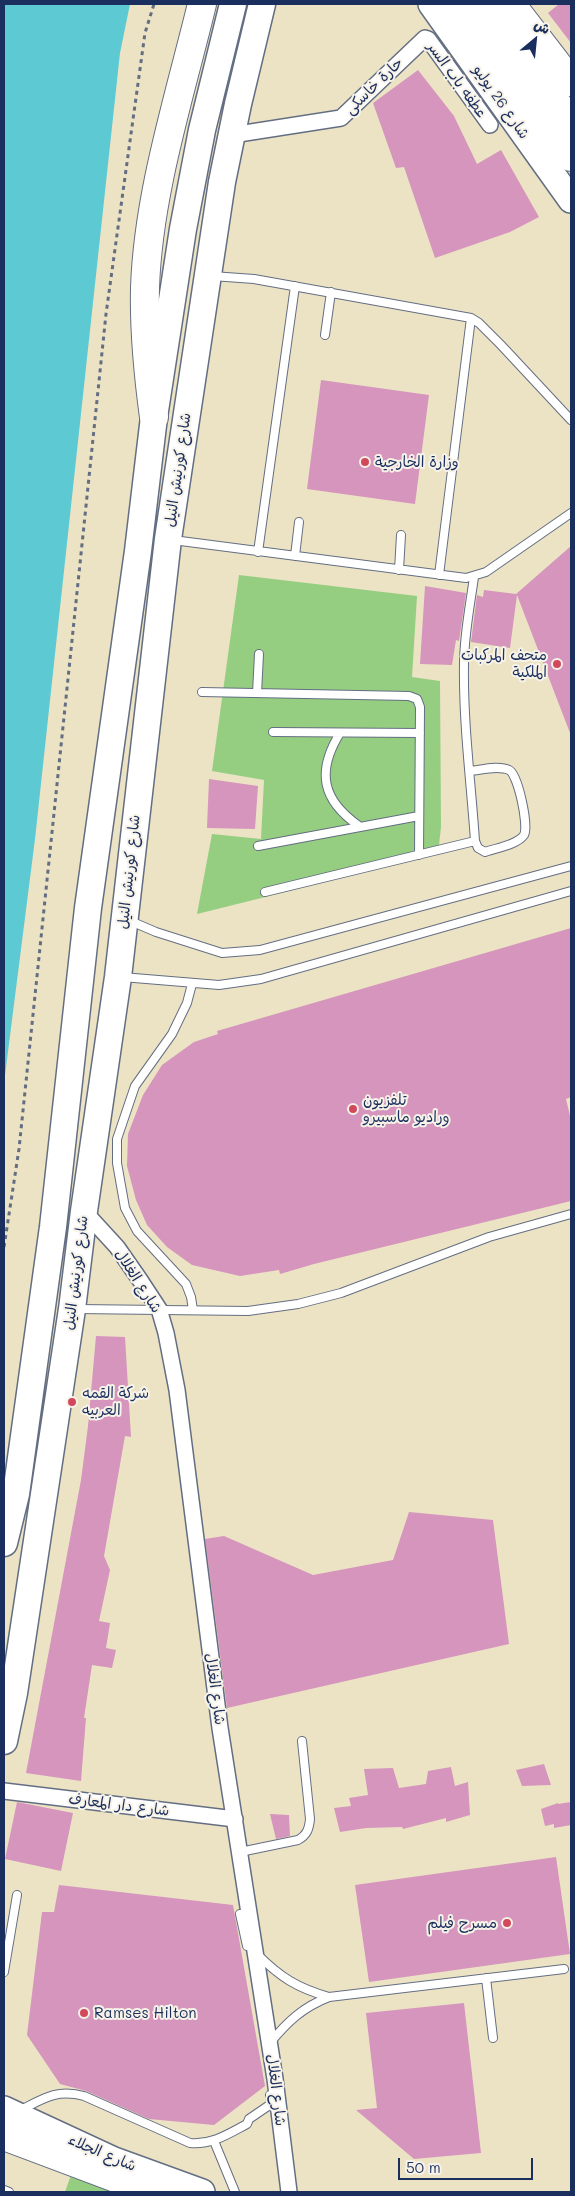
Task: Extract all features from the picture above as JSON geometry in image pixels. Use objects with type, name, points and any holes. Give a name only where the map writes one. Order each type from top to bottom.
[{"type":"highway","points":[[154,417],[145,347],[145,286],[155,198],[202,4]]},
{"type":"highway","name":"شارع كورنيش النيل","points":[[4,1543],[16,1494],[53,1227],[88,908],[138,552],[154,417],[183,229],[202,130],[233,4]]},
{"type":"highway","name":"شارع كورنيش النيل","points":[[4,1741],[14,1693],[72,1309],[84,1211],[118,976],[168,539],[207,275],[232,135],[262,4]]},
{"type":"highway","points":[[455,4],[570,155]]},
{"type":"highway","points":[[481,4],[571,122]]},
{"type":"highway","points":[[511,4],[571,82]]},
{"type":"highway","points":[[7,2120],[153,2192]]},
{"type":"main road","name":"شارع 26 يوليو","points":[[431,4],[571,200]]},
{"type":"main road","points":[[526,4],[571,60]]},
{"type":"main road","name":"شارع الجلاء","points":[[7,2120],[202,2192]]},
{"type":"street","name":"حارة خاسكى","points":[[232,135],[341,118],[422,39]]},
{"type":"street","name":"عطفه باب السر","points":[[422,39],[428,39],[490,126]]},
{"type":"street","name":"شارع الغلال","points":[[84,1211],[117,1248],[158,1309],[177,1390],[218,1710],[270,2043],[275,2104],[289,2192]]},
{"type":"street","name":"شارع دار المعارف","points":[[4,1791],[235,1819]]},
{"type":"lane","points":[[207,275],[254,279],[471,318],[502,345],[571,420]]},
{"type":"lane","points":[[258,552],[295,286]]},
{"type":"lane","points":[[325,335],[331,292]]},
{"type":"lane","points":[[439,575],[471,318]]},
{"type":"lane","points":[[168,539],[439,575],[474,577],[486,572],[571,513]]},
{"type":"lane","points":[[296,556],[299,522]]},
{"type":"lane","points":[[399,570],[401,535]]},
{"type":"lane","points":[[470,771],[501,768],[510,770],[516,777],[526,825],[524,836],[517,841],[485,852],[478,848],[476,841],[470,771],[464,663],[465,641],[474,577]]},
{"type":"lane","points":[[257,693],[259,654]]},
{"type":"lane","points":[[202,692],[413,696],[417,699],[420,707],[419,854]]},
{"type":"lane","points":[[273,732],[420,733]]},
{"type":"lane","points":[[340,733],[330,750],[325,769],[327,785],[332,800],[343,815],[359,826]]},
{"type":"lane","points":[[258,846],[419,816]]},
{"type":"lane","points":[[265,892],[476,841]]},
{"type":"lane","points":[[125,918],[156,932],[222,953],[260,950],[571,866]]},
{"type":"lane","points":[[118,976],[219,985],[261,979],[571,891]]},
{"type":"lane","points":[[192,984],[187,1003],[172,1034],[135,1086],[117,1139],[117,1147],[120,1186],[125,1208],[137,1231],[186,1284],[193,1310]]},
{"type":"lane","points":[[72,1309],[248,1311],[298,1304],[341,1293],[489,1237],[571,1214]]},
{"type":"lane","points":[[240,1852],[298,1840],[305,1836],[310,1819],[302,1741]]},
{"type":"lane","points":[[4,1972],[17,1895]]},
{"type":"lane","points":[[7,2120],[48,2097],[59,2093],[72,2093],[84,2096],[190,2143],[202,2144],[214,2141],[247,2124],[249,2119],[275,2104],[240,1914],[250,1916]]},
{"type":"lane","points":[[256,1954],[288,1981],[306,1991],[329,1997]]},
{"type":"lane","points":[[270,2043],[296,2014],[312,2003],[329,1997],[564,1969]]},
{"type":"lane","points":[[486,1978],[493,2038]]},
{"type":"lane","points":[[214,2141],[235,2192]]},
{"type":"lane","points":[[4,2190],[9,2192]]},
{"type":"path","points":[[4,1247],[19,1149],[106,314],[145,33],[154,4]]},
{"type":"green space","points":[[239,575],[417,596],[412,677],[440,681],[441,827],[438,854],[197,914],[212,834],[261,839],[264,780],[212,771]]},
{"type":"green space","points":[[72,2172],[129,2192],[65,2192]]},
{"type":"water","points":[[4,4],[130,4],[120,53],[35,839],[4,1083]]},
{"type":"building","points":[[559,4],[571,4],[571,43],[548,13]]},
{"type":"building","points":[[418,70],[454,116],[477,164],[501,150],[539,217],[510,232],[435,258],[404,167],[396,168],[373,103]]},
{"type":"building","name":"وزارة الخارجية","points":[[321,380],[429,395],[415,504],[307,489]]},
{"type":"building","name":"متحف المركبات الملكية","points":[[571,546],[570,733],[517,595],[510,648],[471,642],[477,595],[483,597],[484,590],[516,594]]},
{"type":"building","points":[[425,586],[466,593],[459,641],[456,640],[452,665],[420,664]]},
{"type":"building","points":[[209,779],[258,786],[255,829],[207,828]]},
{"type":"building","name":"تلفزيون وراديو ماسبيرو","points":[[571,928],[571,1097],[566,1099],[571,1120],[571,1201],[280,1274],[279,1270],[240,1276],[192,1265],[167,1247],[147,1225],[136,1200],[127,1166],[128,1134],[143,1095],[162,1065],[194,1042],[218,1034],[217,1031]]},
{"type":"building","points":[[96,1336],[125,1337],[131,1437],[125,1436],[104,1556],[110,1570],[99,1621],[110,1623],[106,1648],[116,1650],[112,1668],[92,1665],[84,1718],[86,1718],[81,1781],[26,1773],[81,1480]]},
{"type":"building","points":[[409,1512],[493,1520],[509,1644],[227,1708],[205,1539],[224,1536],[313,1575],[393,1560]]},
{"type":"building","points":[[544,1764],[551,1785],[522,1786],[516,1770]]},
{"type":"building","points":[[451,1767],[455,1786],[468,1782],[470,1815],[446,1822],[446,1818],[403,1829],[402,1827],[366,1828],[340,1832],[334,1808],[351,1806],[349,1798],[368,1795],[364,1769],[393,1768],[399,1788],[426,1784],[428,1771]]},
{"type":"building","points":[[17,1802],[73,1813],[61,1871],[5,1859]]},
{"type":"building","points":[[571,1802],[571,1825],[554,1828],[554,1824],[545,1826],[541,1809],[558,1803]]},
{"type":"building","points":[[270,1814],[289,1815],[290,1836],[276,1839]]},
{"type":"building","points":[[556,1857],[570,1954],[369,1982],[355,1885]]},
{"type":"building","name":"Ramses Hilton","points":[[59,1885],[233,1905],[265,2086],[214,2125],[149,2119],[86,2091],[60,2084],[27,2035],[42,1912],[54,1912]]},
{"type":"building","points":[[464,2003],[481,2153],[414,2159],[356,2110],[377,2108],[366,2013]]},
{"type":"place","name":"وزارة الخارجية","points":[[365,462]]},
{"type":"place","name":"متحف المركبات الملكية","points":[[557,664]]},
{"type":"place","name":"تلفزيون وراديو ماسبيرو","points":[[353,1109]]},
{"type":"place","name":"شركة القمه العربيه","points":[[72,1402]]},
{"type":"place","name":"مسرح فيلم","points":[[507,1923]]},
{"type":"place","name":"Ramses Hilton","points":[[84,2013]]}]
